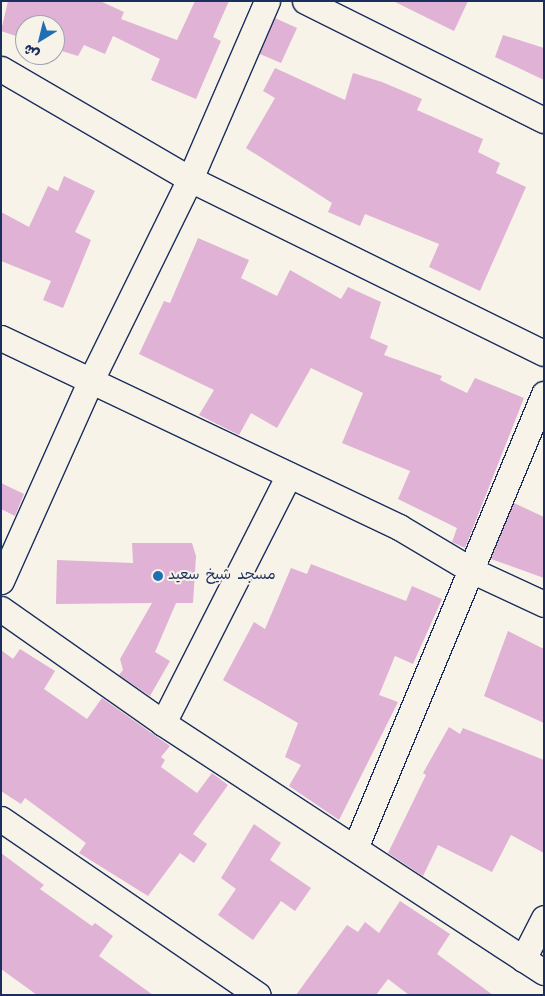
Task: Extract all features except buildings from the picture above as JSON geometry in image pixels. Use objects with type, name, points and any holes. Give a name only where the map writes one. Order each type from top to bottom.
[{"type":"street","points":[[1,581],[91,380],[190,179],[267,1]]},
{"type":"street","points":[[305,1],[544,120]]},
{"type":"street","points":[[1,69],[190,179],[544,353]]},
{"type":"street","points":[[1,338],[399,527],[473,571],[544,604]]},
{"type":"street","points":[[355,848],[473,571],[544,394]]},
{"type":"street","points":[[163,723],[290,475]]},
{"type":"street","points":[[1,609],[163,723],[544,972]]},
{"type":"street","points":[[1,818],[258,995]]},
{"type":"street","points":[[523,958],[544,918]]},
{"type":"place","name":"مسجد شيخ سعيد","points":[[158,576]]}]
